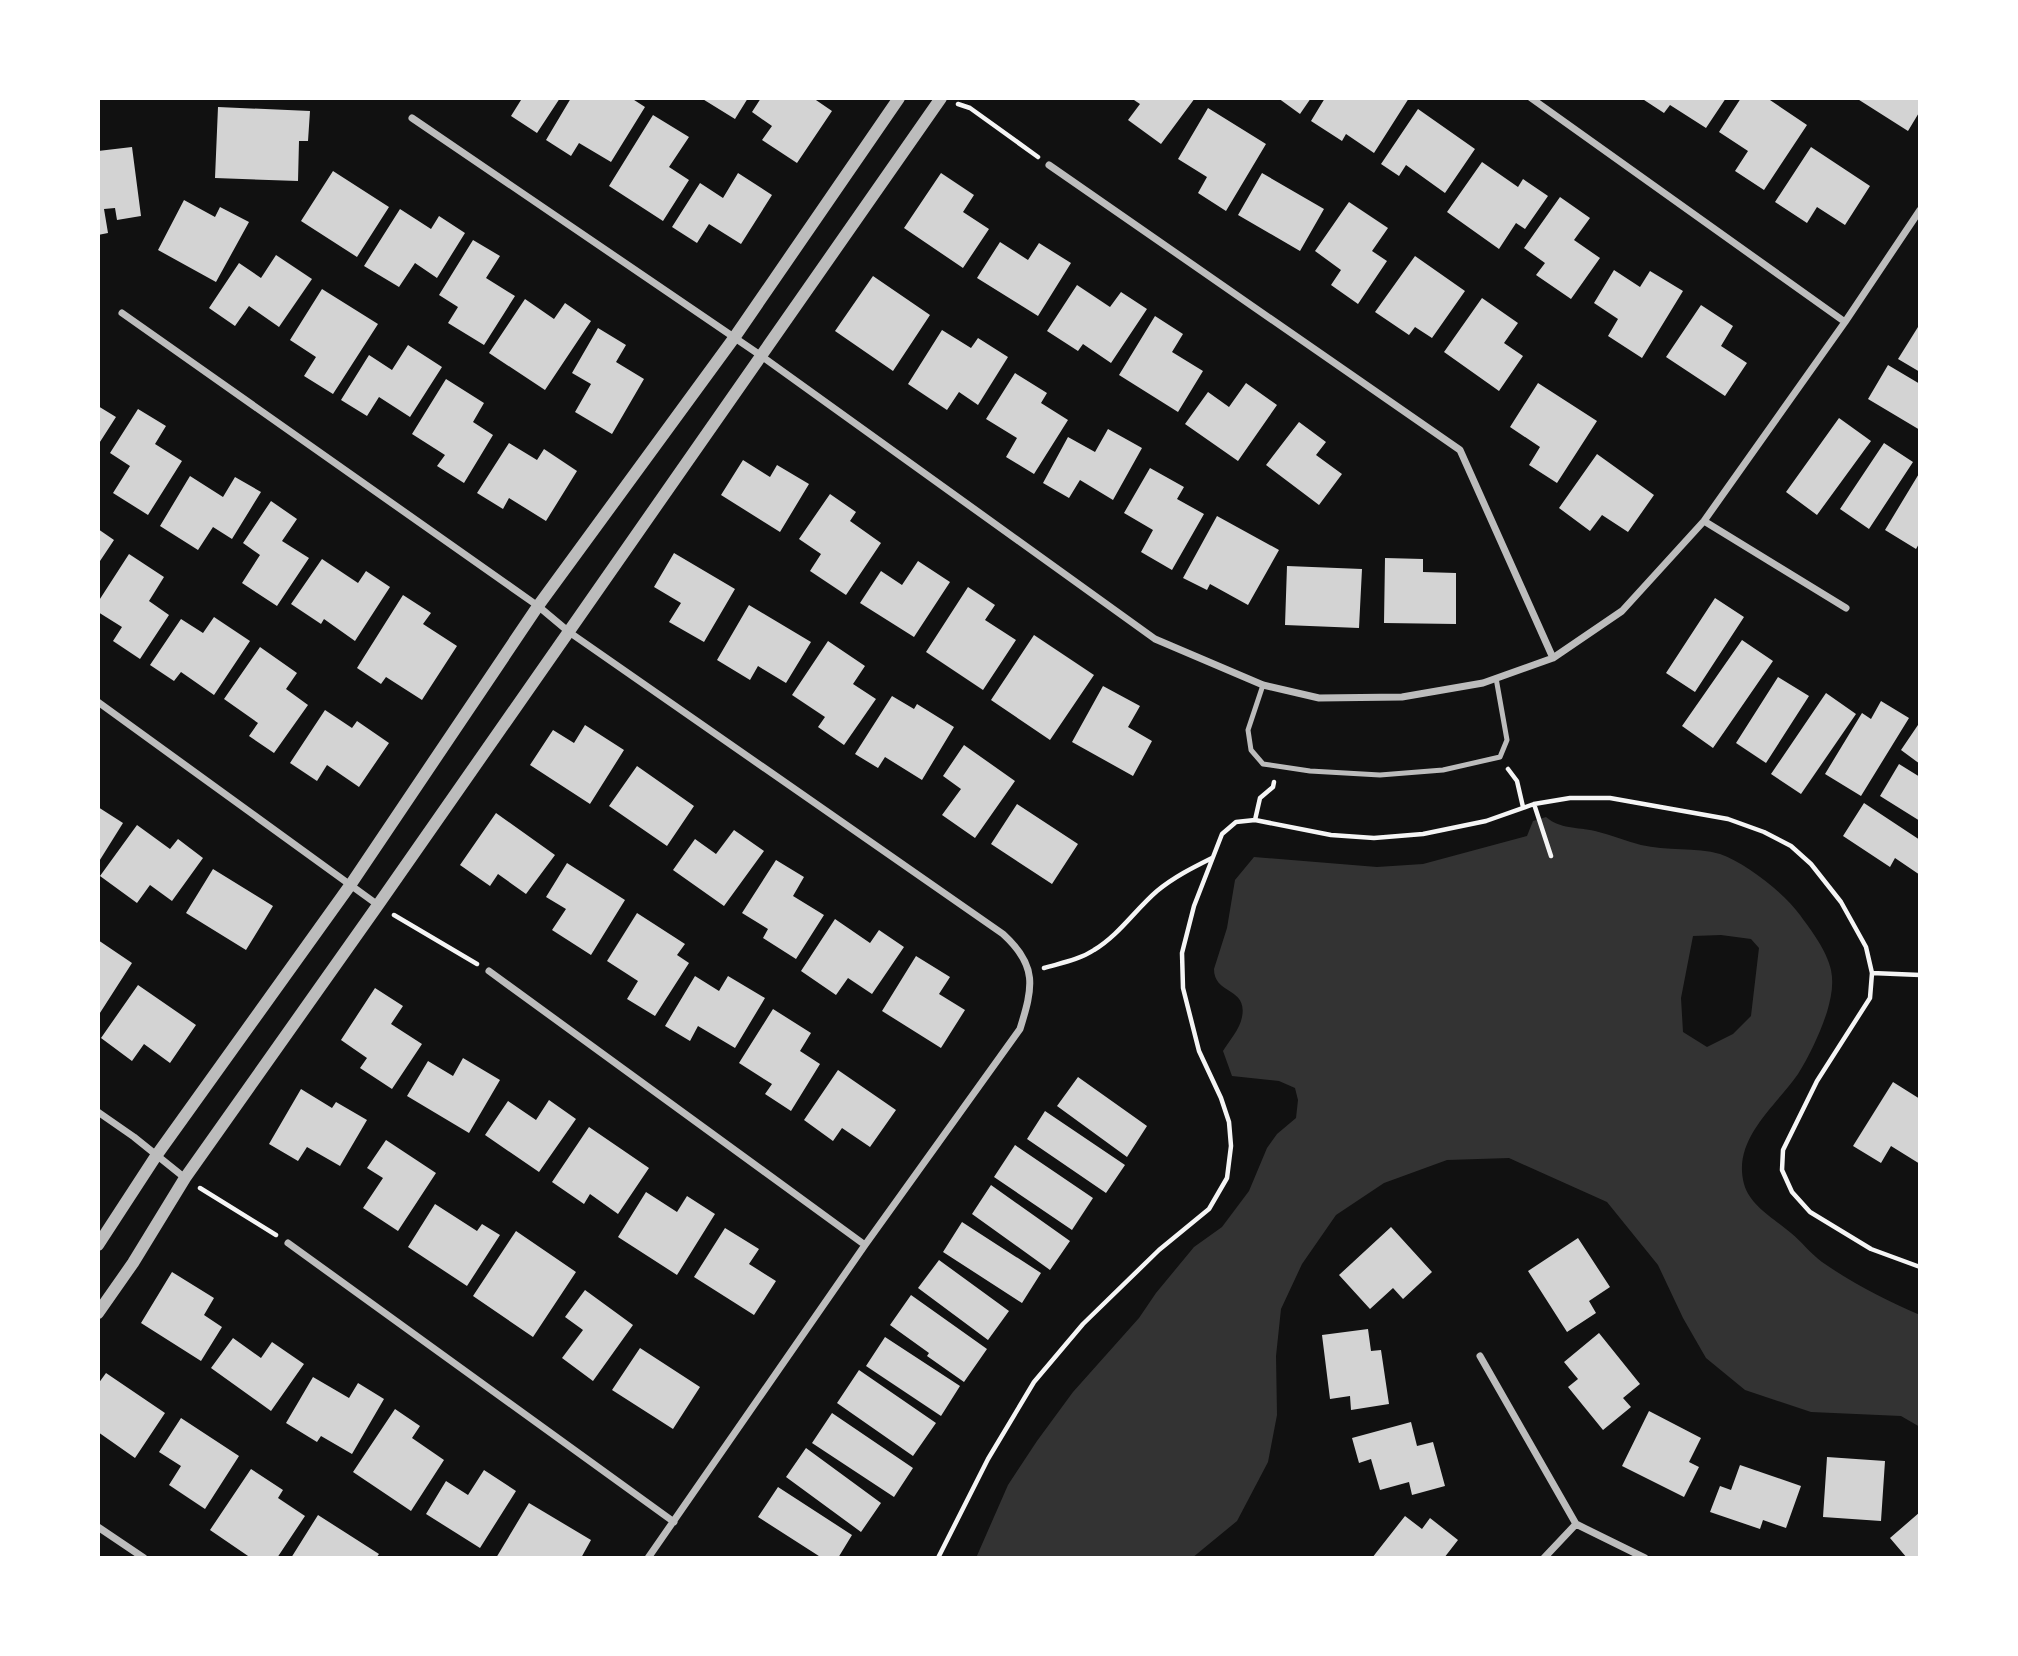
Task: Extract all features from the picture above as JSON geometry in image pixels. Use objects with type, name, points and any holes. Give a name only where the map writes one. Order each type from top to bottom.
[{"type":"street","points":[[98,1245],[156,1156],[351,884],[538,606],[734,338],[899,98]]},
{"type":"street","points":[[98,1312],[133,1263],[185,1178],[940,98]]},
{"type":"street","points":[[1531,98],[1845,322]]},
{"type":"street","points":[[412,118],[760,355],[1155,639],[1262,685],[1319,698],[1402,696],[1483,683],[1553,657],[1622,611],[1704,521],[1845,322],[1920,210]]},
{"type":"street","points":[[1049,165],[1460,450],[1553,657]]},
{"type":"street","points":[[122,313],[538,606],[569,632],[1003,934],[1019,948],[1030,972],[1030,998],[1020,1029],[648,1558]]},
{"type":"street","points":[[1704,521],[1846,608]]},
{"type":"street","points":[[98,702],[378,905]]},
{"type":"street","points":[[489,971],[866,1245]]},
{"type":"street","points":[[98,1112],[185,1178]]},
{"type":"street","points":[[288,1243],[674,1522]]},
{"type":"street","points":[[1480,1356],[1576,1524],[1645,1558]]},
{"type":"street","points":[[1544,1558],[1576,1524]]},
{"type":"street","points":[[98,1527],[144,1558]]},
{"type":"lane","points":[[1262,685],[1248,730],[1251,750],[1264,764],[1310,771],[1380,775],[1443,770],[1500,757],[1507,740],[1496,678]]},
{"type":"path","points":[[940,98],[970,108],[1049,165]]},
{"type":"path","points":[[1500,757],[1517,780],[1522,807]]},
{"type":"path","points":[[1255,820],[1260,798],[1273,787],[1277,765]]},
{"type":"path","points":[[938,1558],[988,1460],[1034,1382],[1083,1324],[1159,1250],[1209,1209],[1227,1178],[1231,1146],[1229,1122],[1199,1051],[1183,988],[1182,953],[1194,906],[1222,834],[1236,822],[1255,820],[1331,835],[1374,838],[1423,834],[1486,821],[1534,804],[1570,798],[1610,798],[1728,819],[1764,832],[1791,846],[1811,864],[1841,902],[1866,947],[1872,973],[1870,998],[1817,1081],[1783,1150],[1782,1170],[1792,1192],[1810,1212],[1871,1249],[1920,1267]]},
{"type":"path","points":[[1534,804],[1551,856]]},
{"type":"path","points":[[1030,972],[1094,951],[1177,875],[1213,857]]},
{"type":"path","points":[[378,905],[489,971]]},
{"type":"path","points":[[1872,973],[1920,975]]},
{"type":"path","points":[[185,1178],[288,1243]]},
{"type":"shaded area","points":[[1546,817],[1563,826],[1595,831],[1641,845],[1711,852],[1730,858],[1753,871],[1784,897],[1818,941],[1832,976],[1827,1012],[1798,1074],[1750,1138],[1744,1152],[1744,1184],[1752,1199],[1764,1212],[1822,1262],[1870,1291],[1920,1315],[1920,1427],[1901,1416],[1811,1412],[1745,1390],[1706,1358],[1658,1265],[1607,1202],[1509,1158],[1447,1160],[1384,1183],[1336,1215],[1302,1264],[1281,1309],[1276,1356],[1277,1415],[1268,1462],[1237,1521],[1192,1558],[976,1558],[1008,1485],[1037,1441],[1073,1392],[1139,1318],[1194,1247],[1222,1227],[1249,1191],[1267,1148],[1277,1134],[1296,1118],[1298,1100],[1295,1088],[1279,1081],[1232,1076],[1223,1051],[1237,1030],[1243,1007],[1236,995],[1219,983],[1214,969],[1227,928],[1235,880],[1254,857],[1377,867],[1423,864],[1527,836],[1533,821]],"holes":[[[1721,935],[1751,939],[1759,948],[1751,1016],[1733,1034],[1707,1047],[1683,1032],[1681,998],[1693,936]]]},
{"type":"building","points":[[519,98],[560,98],[537,133],[511,116],[521,100]]},
{"type":"building","points":[[571,98],[631,98],[645,107],[611,162],[579,143],[571,156],[546,140]]},
{"type":"building","points":[[701,98],[748,98],[735,119]]},
{"type":"building","points":[[761,98],[813,98],[832,111],[797,163],[762,140],[772,126],[752,112]]},
{"type":"building","points":[[1131,98],[1195,98],[1161,144],[1128,120],[1140,104]]},
{"type":"building","points":[[1278,98],[1311,98],[1300,114]]},
{"type":"building","points":[[1325,98],[1409,98],[1374,153],[1346,134],[1342,141],[1311,121]]},
{"type":"building","points":[[1641,98],[1726,98],[1706,128],[1670,105],[1664,113]]},
{"type":"building","points":[[1741,98],[1767,98],[1807,125],[1764,190],[1735,171],[1748,151],[1719,132]]},
{"type":"building","points":[[1856,98],[1920,98],[1920,111],[1908,131]]},
{"type":"building","points":[[218,107],[310,111],[308,141],[299,141],[298,181],[215,178]]},
{"type":"building","points":[[1208,108],[1266,144],[1226,211],[1198,193],[1207,177],[1178,159]]},
{"type":"building","points":[[1418,109],[1475,149],[1445,193],[1406,165],[1399,176],[1381,164]]},
{"type":"building","points":[[653,115],[689,137],[669,167],[689,180],[663,221],[609,186]]},
{"type":"building","points":[[132,147],[141,216],[117,220],[115,208],[104,209],[108,233],[98,235],[98,151]]},
{"type":"building","points":[[1811,147],[1870,186],[1845,225],[1817,207],[1807,223],[1775,202]]},
{"type":"building","points":[[1482,162],[1518,187],[1523,179],[1548,196],[1525,229],[1516,223],[1499,249],[1447,212]]},
{"type":"building","points":[[333,171],[389,207],[357,257],[301,221]]},
{"type":"building","points":[[738,173],[772,195],[741,244],[709,224],[697,243],[672,227],[700,183],[723,198]]},
{"type":"building","points":[[941,173],[974,195],[963,212],[989,229],[963,268],[904,228]]},
{"type":"building","points":[[1262,173],[1324,209],[1300,251],[1238,215]]},
{"type":"building","points":[[1560,197],[1590,218],[1574,240],[1600,258],[1571,299],[1536,275],[1545,263],[1524,248]]},
{"type":"building","points":[[184,200],[215,217],[220,207],[249,222],[216,282],[158,250]]},
{"type":"building","points":[[1349,202],[1388,228],[1372,251],[1387,261],[1358,304],[1331,285],[1341,270],[1315,251]]},
{"type":"building","points":[[400,209],[431,229],[439,216],[465,233],[437,278],[415,263],[399,287],[364,266]]},
{"type":"building","points":[[473,240],[500,256],[486,278],[515,296],[484,345],[448,323],[458,307],[439,295]]},
{"type":"building","points":[[1000,242],[1028,260],[1039,243],[1071,263],[1038,316],[977,278]]},
{"type":"building","points":[[276,255],[312,279],[279,327],[249,306],[235,326],[209,308],[239,263],[261,278]]},
{"type":"building","points":[[1415,256],[1465,291],[1432,338],[1415,327],[1409,335],[1375,312]]},
{"type":"building","points":[[1614,270],[1640,287],[1650,271],[1683,291],[1642,358],[1608,336],[1618,319],[1594,303]]},
{"type":"building","points":[[873,276],[930,315],[893,371],[835,331]]},
{"type":"building","points":[[1077,285],[1110,307],[1121,292],[1147,309],[1111,363],[1083,344],[1078,351],[1047,331]]},
{"type":"building","points":[[322,289],[378,324],[333,394],[304,376],[316,357],[290,340]]},
{"type":"building","points":[[1482,298],[1518,323],[1504,343],[1523,356],[1499,391],[1444,352]]},
{"type":"building","points":[[525,299],[554,319],[565,303],[591,321],[545,390],[489,353]]},
{"type":"building","points":[[1701,305],[1733,326],[1721,346],[1747,363],[1725,396],[1666,357]]},
{"type":"building","points":[[1155,316],[1183,334],[1172,352],[1203,371],[1178,412],[1119,375]]},
{"type":"building","points":[[1918,327],[1920,329],[1920,372],[1898,359]]},
{"type":"building","points":[[598,328],[626,345],[616,362],[644,379],[612,434],[575,412],[591,384],[572,373]]},
{"type":"building","points":[[942,330],[971,348],[978,338],[1008,357],[978,405],[959,392],[947,410],[908,384]]},
{"type":"building","points":[[408,345],[442,367],[410,417],[379,397],[367,416],[341,400],[369,355],[392,370]]},
{"type":"building","points":[[1888,365],[1920,384],[1920,430],[1868,399]]},
{"type":"building","points":[[1015,373],[1047,393],[1041,403],[1068,420],[1034,474],[1006,457],[1017,438],[986,419]]},
{"type":"building","points":[[446,379],[484,403],[473,422],[493,435],[464,483],[437,466],[445,455],[412,434]]},
{"type":"building","points":[[1246,383],[1277,405],[1238,461],[1185,424],[1208,392],[1229,407]]},
{"type":"building","points":[[1538,383],[1597,421],[1557,483],[1529,465],[1540,447],[1510,427]]},
{"type":"building","points":[[98,406],[116,417],[98,445]]},
{"type":"building","points":[[138,409],[166,426],[155,444],[182,461],[148,515],[113,493],[130,466],[110,453]]},
{"type":"building","points":[[1839,418],[1871,441],[1817,515],[1786,492]]},
{"type":"building","points":[[1299,422],[1326,442],[1316,455],[1342,474],[1319,505],[1266,465]]},
{"type":"building","points":[[1108,429],[1142,448],[1113,500],[1080,480],[1069,498],[1043,483],[1068,437],[1095,452]]},
{"type":"building","points":[[509,443],[537,460],[544,449],[577,471],[546,521],[509,498],[503,509],[477,493]]},
{"type":"building","points":[[1884,443],[1913,462],[1869,529],[1840,509]]},
{"type":"building","points":[[1597,454],[1654,495],[1628,532],[1602,515],[1590,531],[1559,508]]},
{"type":"building","points":[[743,460],[770,477],[777,465],[809,484],[780,532],[721,495]]},
{"type":"building","points":[[1150,468],[1184,487],[1177,499],[1204,514],[1172,570],[1141,552],[1153,530],[1124,513]]},
{"type":"building","points":[[1920,472],[1920,542],[1916,549],[1885,530]]},
{"type":"building","points":[[190,476],[223,497],[235,477],[261,492],[232,539],[213,527],[198,550],[160,526]]},
{"type":"building","points":[[830,494],[856,512],[850,521],[881,543],[846,595],[810,571],[821,554],[799,539]]},
{"type":"building","points":[[271,501],[297,519],[282,541],[309,558],[277,606],[242,583],[260,555],[243,543]]},
{"type":"building","points":[[1217,516],[1279,550],[1248,605],[1210,584],[1207,590],[1183,578]]},
{"type":"building","points":[[98,529],[114,540],[98,564]]},
{"type":"building","points":[[674,553],[735,589],[704,642],[669,622],[681,603],[654,587]]},
{"type":"building","points":[[129,554],[164,577],[149,601],[169,615],[140,659],[113,641],[122,627],[98,612],[98,602]]},
{"type":"building","points":[[1385,558],[1423,559],[1423,572],[1456,573],[1456,624],[1384,623]]},
{"type":"building","points":[[322,559],[358,583],[366,571],[390,587],[355,641],[324,619],[321,624],[291,604]]},
{"type":"building","points":[[918,561],[950,582],[914,637],[860,603],[881,571],[902,585]]},
{"type":"building","points":[[1287,566],[1362,569],[1359,628],[1285,625]]},
{"type":"building","points":[[968,587],[995,605],[985,620],[1016,640],[983,690],[926,652]]},
{"type":"building","points":[[403,595],[431,613],[423,624],[457,646],[422,700],[386,677],[381,684],[357,668]]},
{"type":"building","points":[[1715,598],[1744,617],[1695,692],[1666,673]]},
{"type":"building","points":[[749,605],[811,642],[786,683],[758,666],[750,680],[717,660]]},
{"type":"building","points":[[214,617],[250,641],[214,695],[181,672],[174,681],[150,665],[181,619],[203,633]]},
{"type":"building","points":[[1034,635],[1094,675],[1050,740],[991,700]]},
{"type":"building","points":[[1742,640],[1773,661],[1713,748],[1682,726]]},
{"type":"building","points":[[828,641],[865,666],[853,684],[876,699],[844,745],[818,727],[825,717],[792,695]]},
{"type":"building","points":[[260,647],[297,673],[286,689],[308,705],[274,753],[249,736],[258,723],[224,699]]},
{"type":"building","points":[[1778,677],[1809,696],[1766,763],[1736,743]]},
{"type":"building","points":[[1103,686],[1140,706],[1128,727],[1152,741],[1133,776],[1072,742]]},
{"type":"building","points":[[1826,693],[1856,714],[1801,794],[1771,774]]},
{"type":"building","points":[[892,696],[914,709],[917,704],[954,727],[922,780],[885,757],[878,768],[855,754]]},
{"type":"building","points":[[1881,701],[1909,718],[1861,796],[1825,774],[1862,713],[1871,719]]},
{"type":"building","points":[[325,710],[352,728],[357,721],[389,743],[359,787],[327,765],[317,781],[290,763]]},
{"type":"building","points":[[1920,722],[1920,764],[1901,750]]},
{"type":"building","points":[[585,725],[624,750],[590,804],[530,765],[553,730],[574,743]]},
{"type":"building","points":[[964,745],[1015,781],[975,838],[942,815],[961,789],[943,776]]},
{"type":"building","points":[[1899,764],[1920,777],[1920,821],[1880,796]]},
{"type":"building","points":[[637,766],[694,806],[667,846],[609,806]]},
{"type":"building","points":[[1864,803],[1920,840],[1920,875],[1895,858],[1890,867],[1843,836]]},
{"type":"building","points":[[1017,804],[1078,844],[1052,884],[991,844]]},
{"type":"building","points":[[98,807],[123,823],[98,863]]},
{"type":"building","points":[[496,813],[555,855],[526,894],[498,874],[490,886],[460,865]]},
{"type":"building","points":[[137,825],[170,849],[178,839],[203,858],[172,901],[150,885],[137,903],[100,876]]},
{"type":"building","points":[[734,830],[764,851],[724,906],[673,870],[695,839],[716,854]]},
{"type":"building","points":[[776,860],[804,877],[793,896],[824,915],[796,959],[763,938],[768,929],[742,913]]},
{"type":"building","points":[[567,863],[625,900],[591,955],[552,930],[566,909],[546,897]]},
{"type":"building","points":[[213,869],[273,906],[246,950],[186,913]]},
{"type":"building","points":[[637,913],[685,944],[677,955],[689,963],[655,1016],[627,999],[638,981],[607,961]]},
{"type":"building","points":[[835,919],[870,943],[879,930],[904,947],[872,994],[848,978],[836,995],[801,971]]},
{"type":"building","points":[[98,940],[132,963],[98,1016]]},
{"type":"building","points":[[916,956],[950,977],[939,994],[965,1010],[941,1048],[882,1011]]},
{"type":"building","points":[[695,976],[719,991],[728,976],[765,998],[735,1048],[698,1026],[690,1041],[665,1026]]},
{"type":"building","points":[[138,985],[196,1025],[170,1063],[144,1044],[132,1061],[101,1038]]},
{"type":"building","points":[[375,988],[403,1006],[391,1024],[422,1044],[392,1089],[360,1068],[367,1058],[341,1040]]},
{"type":"building","points":[[773,1009],[811,1033],[800,1051],[820,1064],[791,1111],[765,1094],[772,1084],[739,1063]]},
{"type":"building","points":[[463,1058],[500,1080],[469,1133],[407,1096],[428,1061],[453,1076]]},
{"type":"building","points":[[838,1070],[896,1110],[870,1147],[842,1128],[833,1141],[804,1120]]},
{"type":"building","points":[[1078,1077],[1147,1126],[1127,1157],[1057,1106]]},
{"type":"building","points":[[1893,1082],[1920,1099],[1920,1164],[1891,1146],[1881,1163],[1853,1146]]},
{"type":"building","points":[[301,1089],[332,1108],[336,1102],[367,1120],[340,1166],[307,1147],[298,1161],[269,1144]]},
{"type":"building","points":[[549,1100],[576,1119],[539,1172],[485,1135],[508,1101],[536,1120]]},
{"type":"building","points":[[1045,1111],[1125,1165],[1106,1193],[1027,1139]]},
{"type":"building","points":[[589,1127],[649,1168],[618,1214],[590,1194],[584,1204],[552,1182]]},
{"type":"building","points":[[386,1140],[436,1173],[398,1231],[363,1208],[383,1178],[367,1168]]},
{"type":"building","points":[[1015,1145],[1093,1198],[1072,1230],[994,1177]]},
{"type":"building","points":[[991,1185],[1070,1241],[1050,1270],[972,1214]]},
{"type":"building","points":[[646,1192],[677,1212],[687,1196],[715,1214],[677,1275],[618,1237]]},
{"type":"building","points":[[435,1204],[477,1231],[482,1224],[500,1235],[467,1286],[408,1247]]},
{"type":"building","points":[[962,1222],[1041,1273],[1022,1303],[943,1252]]},
{"type":"building","points":[[1391,1227],[1432,1272],[1403,1299],[1393,1288],[1370,1309],[1339,1275]]},
{"type":"building","points":[[725,1228],[759,1249],[749,1264],[776,1281],[754,1315],[694,1277]]},
{"type":"building","points":[[516,1231],[576,1272],[533,1337],[473,1296]]},
{"type":"building","points":[[1578,1238],[1610,1287],[1589,1301],[1596,1313],[1567,1332],[1528,1271]]},
{"type":"building","points":[[939,1260],[1009,1311],[988,1340],[918,1288]]},
{"type":"building","points":[[172,1272],[214,1298],[204,1315],[222,1327],[201,1361],[141,1323]]},
{"type":"building","points":[[585,1290],[633,1325],[593,1381],[562,1358],[583,1330],[565,1317]]},
{"type":"building","points":[[911,1295],[987,1349],[964,1382],[890,1325]]},
{"type":"building","points":[[1368,1329],[1371,1351],[1381,1350],[1389,1404],[1351,1410],[1350,1396],[1330,1399],[1322,1335]]},
{"type":"building","points":[[1599,1333],[1640,1384],[1623,1398],[1631,1407],[1603,1430],[1568,1387],[1578,1379],[1564,1362]]},
{"type":"building","points":[[885,1337],[960,1386],[941,1416],[866,1366]]},
{"type":"building","points":[[233,1338],[261,1358],[272,1342],[304,1364],[271,1411],[211,1368]]},
{"type":"building","points":[[640,1348],[700,1387],[673,1429],[612,1390]]},
{"type":"building","points":[[859,1370],[936,1423],[913,1456],[837,1403]]},
{"type":"building","points":[[106,1373],[165,1413],[135,1458],[98,1432],[98,1384]]},
{"type":"building","points":[[313,1377],[349,1398],[358,1383],[384,1399],[352,1454],[321,1436],[317,1442],[286,1423]]},
{"type":"building","points":[[395,1409],[420,1426],[412,1438],[444,1460],[411,1511],[353,1472]]},
{"type":"building","points":[[1649,1411],[1701,1438],[1689,1462],[1699,1467],[1684,1497],[1622,1466]]},
{"type":"building","points":[[832,1413],[913,1468],[894,1497],[812,1443]]},
{"type":"building","points":[[181,1418],[239,1456],[205,1509],[169,1485],[181,1466],[159,1452]]},
{"type":"building","points":[[1411,1422],[1417,1446],[1433,1442],[1445,1486],[1412,1495],[1409,1482],[1380,1490],[1371,1459],[1359,1463],[1352,1438]]},
{"type":"building","points":[[806,1448],[881,1503],[861,1532],[786,1477]]},
{"type":"building","points":[[1827,1457],[1885,1461],[1881,1521],[1823,1517]]},
{"type":"building","points":[[1740,1465],[1801,1486],[1786,1528],[1763,1520],[1760,1529],[1710,1512],[1720,1486],[1731,1490]]},
{"type":"building","points":[[251,1469],[283,1490],[278,1498],[305,1516],[277,1558],[251,1558],[210,1530]]},
{"type":"building","points":[[484,1470],[516,1491],[480,1548],[426,1514],[446,1481],[468,1495]]},
{"type":"building","points":[[778,1487],[852,1535],[838,1558],[822,1558],[758,1517]]},
{"type":"building","points":[[529,1503],[591,1540],[581,1558],[496,1558]]},
{"type":"building","points":[[1920,1512],[1920,1558],[1907,1558],[1890,1538]]},
{"type":"building","points":[[318,1515],[379,1554],[376,1558],[291,1558]]},
{"type":"building","points":[[1405,1516],[1422,1529],[1430,1518],[1458,1540],[1444,1558],[1372,1558]]}]
